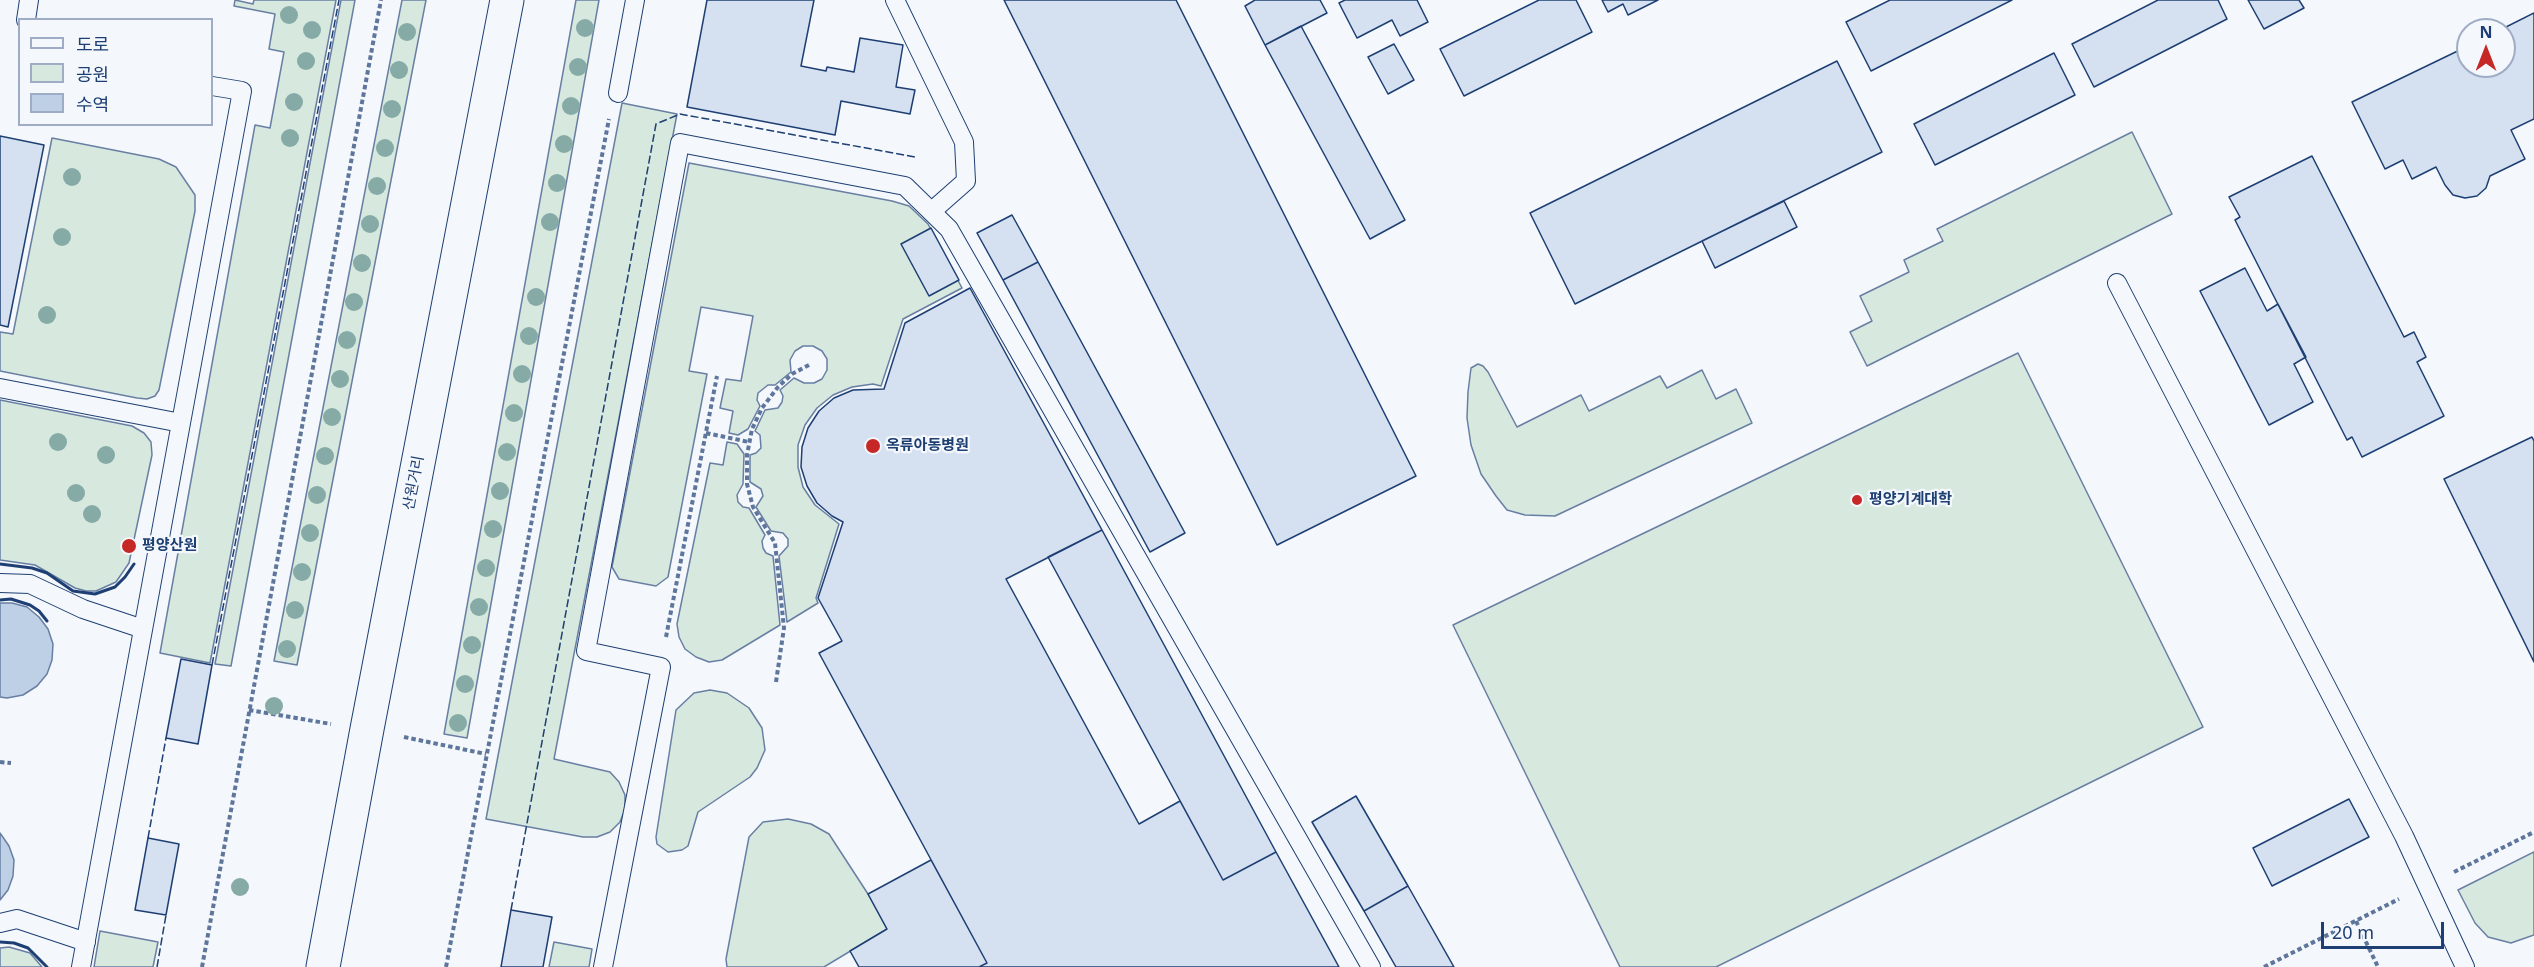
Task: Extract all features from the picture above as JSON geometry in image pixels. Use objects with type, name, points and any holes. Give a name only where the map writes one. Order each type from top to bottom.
[{"type":"main road","name":"산원거리","points":[[323,967],[507,0]]},
{"type":"lane","points":[[26,18],[29,0]]},
{"type":"lane","points":[[618,93],[635,0]]},
{"type":"lane","points":[[895,0],[964,142],[966,181],[932,212]]},
{"type":"lane","points":[[81,967],[242,91],[213,86]]},
{"type":"lane","points":[[603,967],[661,667],[586,651],[680,143],[905,186],[949,229],[1371,967]]},
{"type":"lane","points":[[2117,283],[2404,836],[2465,967]]},
{"type":"lane","points":[[0,388],[181,423]]},
{"type":"lane","points":[[0,583],[30,584],[83,609],[143,629]]},
{"type":"lane","points":[[0,923],[17,919],[86,942]]},
{"type":"path","points":[[202,967],[381,0]]},
{"type":"path","points":[[446,967],[611,112],[618,93]]},
{"type":"path","points":[[776,682],[784,628],[775,543],[753,507],[747,484],[749,442],[752,429],[762,408],[777,387],[792,374],[809,365]]},
{"type":"path","points":[[661,667],[717,376]]},
{"type":"path","points":[[705,434],[749,442]]},
{"type":"path","points":[[0,762],[11,763]]},
{"type":"path","points":[[2356,921],[2378,967]]},
{"type":"green space","points":[[235,0],[253,4],[254,0],[336,0],[210,663],[160,653],[255,125],[270,128],[284,52],[269,49],[275,14],[234,6]]},
{"type":"green space","points":[[341,0],[355,0],[231,666],[215,664]]},
{"type":"green space","points":[[402,0],[426,0],[297,665],[274,661]]},
{"type":"green space","points":[[576,0],[599,0],[467,738],[444,734]]},
{"type":"green space","points":[[622,103],[677,114],[554,759],[610,772],[619,782],[625,795],[625,809],[620,822],[610,832],[597,837],[583,837],[486,819]]},
{"type":"green space","points":[[2132,132],[2172,214],[1867,366],[1850,332],[1872,321],[1860,296],[1909,272],[1904,260],[1943,241],[1937,229]]},
{"type":"green space","points":[[52,138],[159,159],[176,167],[195,195],[195,211],[159,390],[155,396],[147,399],[137,398],[0,371],[0,332],[13,334]]},
{"type":"green space","points":[[689,163],[909,206],[928,224],[962,288],[903,319],[881,386],[873,384],[852,387],[833,395],[817,408],[805,425],[798,445],[798,467],[803,487],[815,505],[839,524],[816,598],[818,603],[787,622],[779,556],[788,546],[788,539],[783,533],[771,531],[756,507],[763,496],[761,489],[750,482],[750,455],[761,448],[760,435],[755,431],[765,410],[778,408],[782,402],[783,396],[780,390],[794,378],[804,383],[814,383],[822,379],[827,370],[827,359],[822,351],[813,346],[803,346],[795,351],[790,360],[791,372],[775,385],[768,385],[758,393],[757,400],[760,406],[748,429],[738,435],[729,433],[733,411],[720,408],[726,379],[741,381],[753,316],[701,307],[689,371],[707,374],[668,577],[656,586],[619,579],[612,567]]},
{"type":"green space","points":[[2018,353],[2203,727],[1716,967],[1620,967],[1453,625]]},
{"type":"green space","points":[[1478,364],[1488,372],[1517,427],[1581,395],[1589,411],[1660,376],[1667,388],[1702,370],[1716,399],[1736,389],[1752,423],[1555,516],[1525,515],[1507,510],[1496,496],[1481,474],[1471,445],[1467,418],[1468,392],[1471,368]]},
{"type":"green space","points":[[0,400],[132,426],[144,433],[151,442],[152,455],[129,563],[116,582],[96,591],[86,591],[75,588],[35,565],[0,560]]},
{"type":"green space","points":[[727,442],[737,444],[744,454],[743,484],[737,495],[738,502],[743,507],[749,508],[765,535],[762,541],[763,548],[766,553],[773,556],[780,625],[722,660],[709,662],[685,649],[679,637],[677,624],[710,463],[723,465]]},
{"type":"green space","points":[[710,690],[727,693],[749,708],[762,728],[765,750],[750,777],[698,812],[688,846],[682,850],[668,852],[657,844],[656,837],[676,710],[694,693]]},
{"type":"green space","points":[[788,819],[811,824],[829,834],[868,894],[887,929],[824,967],[727,967],[726,959],[749,837],[763,822]]},
{"type":"green space","points":[[2534,852],[2534,935],[2511,943],[2488,937],[2475,923],[2458,890]]},
{"type":"green space","points":[[100,931],[158,942],[153,967],[94,967]]},
{"type":"green space","points":[[554,942],[592,949],[589,967],[549,967]]},
{"type":"green space","points":[[9,947],[30,953],[42,967],[0,967],[0,948]]},
{"type":"water","points":[[0,603],[27,607],[48,629],[53,644],[52,660],[47,674],[37,686],[23,695],[7,698],[0,697]]},
{"type":"water","points":[[0,833],[9,846],[14,860],[13,876],[8,890],[0,900]]},
{"type":"building","points":[[707,0],[814,0],[801,66],[826,71],[827,67],[854,72],[860,38],[903,45],[896,87],[915,90],[910,114],[841,101],[835,135],[687,107]]},
{"type":"building","points":[[1004,0],[1176,0],[1416,476],[1277,545]]},
{"type":"building","points":[[1255,0],[1320,0],[1327,13],[1265,45],[1245,6]]},
{"type":"building","points":[[1345,0],[1417,0],[1428,22],[1400,36],[1392,20],[1357,38],[1339,3]]},
{"type":"building","points":[[1539,0],[1576,0],[1592,32],[1464,96],[1440,49]]},
{"type":"building","points":[[1602,0],[1658,0],[1628,15],[1623,4],[1608,12]]},
{"type":"building","points":[[1890,0],[2012,0],[1871,71],[1846,22]]},
{"type":"building","points":[[2158,0],[2218,0],[2227,19],[2094,87],[2072,44]]},
{"type":"building","points":[[2248,0],[2299,0],[2304,8],[2264,29]]},
{"type":"building","points":[[2534,13],[2534,119],[2511,130],[2525,159],[2490,176],[2486,188],[2477,196],[2465,198],[2453,195],[2436,167],[2412,179],[2403,160],[2385,169],[2352,102],[2456,52],[2456,78],[2516,78],[2516,22]]},
{"type":"building","points":[[1301,26],[1405,220],[1370,239],[1265,45]]},
{"type":"building","points":[[1394,44],[1414,80],[1388,94],[1368,57]]},
{"type":"building","points":[[2054,53],[2075,95],[1935,165],[1914,124]]},
{"type":"building","points":[[1837,61],[1882,152],[1575,304],[1530,213]]},
{"type":"building","points":[[0,136],[44,145],[8,327],[0,325]]},
{"type":"building","points":[[2312,156],[2404,337],[2414,332],[2426,357],[2417,362],[2444,416],[2362,457],[2352,437],[2347,440],[2235,220],[2240,217],[2229,197]]},
{"type":"building","points":[[1784,201],[1797,227],[1715,268],[1702,241]]},
{"type":"building","points":[[1012,215],[1038,262],[1003,280],[977,233]]},
{"type":"building","points":[[931,228],[959,280],[929,296],[901,244]]},
{"type":"building","points":[[1038,262],[1185,533],[1150,552],[1003,280]]},
{"type":"building","points":[[2245,268],[2267,311],[2278,304],[2306,357],[2294,364],[2313,402],[2269,425],[2200,291]]},
{"type":"building","points":[[970,288],[1102,530],[1006,579],[1139,824],[1180,801],[1223,880],[1276,852],[1339,967],[979,967],[987,963],[819,653],[842,641],[818,598],[843,522],[817,503],[807,486],[801,467],[802,447],[808,428],[819,411],[834,398],[853,390],[884,389],[905,323]]},
{"type":"building","points":[[2532,437],[2534,441],[2534,662],[2444,479]]},
{"type":"building","points":[[1102,530],[1276,852],[1223,880],[1048,557]]},
{"type":"building","points":[[181,659],[212,665],[198,744],[166,738]]},
{"type":"building","points":[[1356,796],[1408,886],[1364,911],[1312,822]]},
{"type":"building","points":[[2349,799],[2369,837],[2272,886],[2253,848]]},
{"type":"building","points":[[148,838],[179,844],[166,915],[135,910]]},
{"type":"building","points":[[931,860],[987,963],[979,967],[859,967],[850,951],[887,929],[868,894]]},
{"type":"building","points":[[1408,886],[1454,967],[1396,967],[1364,911]]},
{"type":"building","points":[[511,910],[552,917],[543,967],[501,967]]},
{"type":"fence","points":[[212,665],[339,0]]},
{"type":"fence","points":[[511,910],[656,124],[680,114],[915,157]]},
{"type":"fence","points":[[148,838],[166,738]]},
{"type":"fence","points":[[157,967],[166,915]]},
{"type":"wall","points":[[0,564],[32,568],[47,573],[73,591],[95,594],[115,587],[134,564]]},
{"type":"wall","points":[[0,600],[11,599],[30,605],[47,621]]},
{"type":"wall","points":[[0,942],[14,943],[28,948],[47,967]]},
{"type":"place","name":"옥류아동병원","points":[[873,446]]},
{"type":"place","name":"평양기계대학","points":[[1857,500]]},
{"type":"place","name":"평양산원","points":[[129,546]]}]
